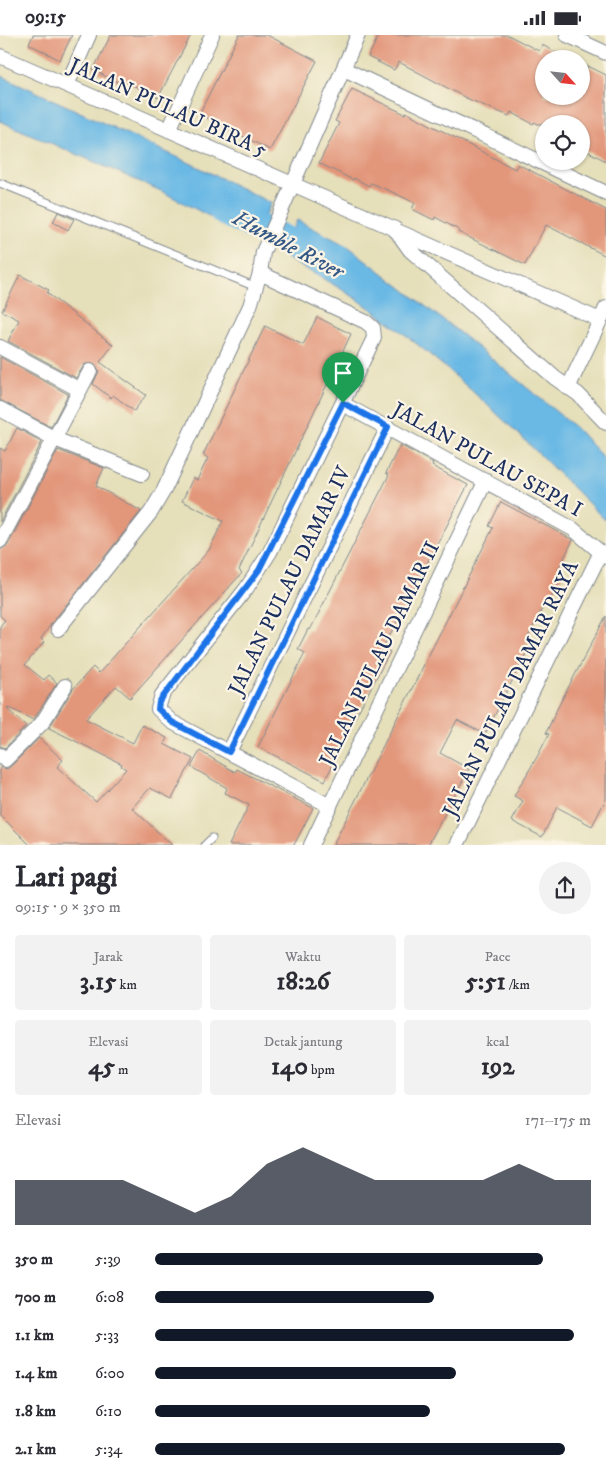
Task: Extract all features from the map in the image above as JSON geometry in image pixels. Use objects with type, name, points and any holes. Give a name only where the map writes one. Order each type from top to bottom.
[{"type":"street","points":[[67,85],[90,35]]},
{"type":"street","points":[[169,130],[212,35]]},
{"type":"street","points":[[58,629],[151,512],[164,490],[250,306],[260,273],[263,255],[358,35]]},
{"type":"street","points":[[567,35],[606,53]]},
{"type":"street","name":"JALAN PULAU BIRA 5","points":[[0,56],[169,130],[291,191],[395,229],[603,314]]},
{"type":"street","points":[[344,69],[606,193]]},
{"type":"street","points":[[395,229],[410,250],[573,391],[606,423]]},
{"type":"street","points":[[260,273],[366,322],[373,328],[374,337],[266,558],[246,589],[162,695],[158,709],[172,722],[330,806]]},
{"type":"street","points":[[573,391],[603,314]]},
{"type":"street","points":[[0,347],[80,390]]},
{"type":"street","points":[[0,541],[90,371]]},
{"type":"street","points":[[573,391],[606,408]]},
{"type":"street","name":"JALAN PULAU SEPA I","points":[[343,403],[573,529],[603,555]]},
{"type":"street","points":[[0,409],[55,439],[142,475]]},
{"type":"street","name":"JALAN PULAU DAMAR IV","points":[[229,752],[388,427]]},
{"type":"street","name":"JALAN PULAU DAMAR II","points":[[311,845],[486,480]]},
{"type":"street","name":"JALAN PULAU DAMAR RAYA","points":[[457,845],[603,555]]},
{"type":"street","points":[[0,755],[5,761],[42,723],[65,686]]},
{"type":"lane","points":[[0,183],[256,287]]},
{"type":"lane","points":[[205,845],[212,838]]},
{"type":"water","points":[[0,75],[271,203],[255,240],[159,190],[0,121]]},
{"type":"water","points":[[297,220],[349,247],[460,333],[576,428],[606,461],[606,521],[517,433],[423,349],[391,323],[339,287],[281,255]]},
{"type":"building","points":[[33,35],[72,35],[60,60],[29,44]]},
{"type":"building","points":[[111,35],[191,35],[158,98],[127,82],[125,86],[93,70]]},
{"type":"building","points":[[239,35],[267,35],[317,61],[270,150],[199,114]]},
{"type":"building","points":[[379,35],[508,35],[537,50],[535,50],[535,105],[590,105],[590,67],[606,75],[606,161],[590,153],[590,115],[535,115],[535,122],[533,124],[511,112],[509,116],[466,98],[399,62],[394,70],[368,57]]},
{"type":"building","points":[[542,45],[552,50],[540,50]]},
{"type":"building","points":[[352,89],[405,114],[406,112],[515,169],[518,164],[606,210],[606,256],[546,225],[525,265],[458,232],[459,230],[435,217],[434,220],[412,209],[415,203],[371,183],[369,186],[354,178],[353,180],[319,163],[339,123],[335,121]]},
{"type":"building","points":[[58,212],[74,219],[68,230],[53,222]]},
{"type":"building","points":[[20,275],[49,290],[47,293],[113,345],[100,362],[146,395],[134,411],[113,395],[111,398],[93,384],[99,371],[94,364],[85,364],[76,378],[8,341],[19,320],[2,311]]},
{"type":"building","points":[[317,317],[351,334],[239,570],[242,573],[130,698],[116,686],[86,719],[133,743],[142,725],[167,738],[164,744],[193,759],[172,799],[150,788],[132,808],[172,845],[30,845],[0,815],[0,767],[7,769],[39,738],[63,760],[57,767],[96,802],[126,769],[121,766],[122,764],[49,728],[73,689],[93,667],[99,673],[209,550],[223,521],[182,501],[193,478],[197,480],[208,458],[203,455],[265,326],[303,345]]},
{"type":"building","points":[[0,357],[68,394],[51,427],[0,400]]},
{"type":"building","points":[[17,428],[42,442],[0,522],[0,448],[5,451]]},
{"type":"building","points":[[400,445],[433,463],[432,466],[468,485],[383,648],[390,652],[335,755],[337,756],[325,781],[258,747],[305,653],[298,649],[308,629],[310,630],[389,475],[386,473]]},
{"type":"building","points":[[58,450],[104,468],[96,486],[141,511],[51,624],[41,639],[44,642],[25,665],[44,680],[48,675],[57,683],[33,720],[8,707],[7,709],[26,726],[5,748],[0,746],[0,626],[5,620],[0,616],[0,550],[8,545]]},
{"type":"building","points":[[501,502],[573,540],[558,570],[564,573],[551,598],[548,597],[526,641],[531,644],[485,734],[457,720],[440,753],[469,769],[428,845],[333,845],[493,528],[489,526]]},
{"type":"building","points":[[606,616],[606,799],[592,826],[557,807],[542,837],[512,821],[523,801],[514,796],[549,734],[546,733],[557,709]]},
{"type":"building","points":[[200,751],[235,772],[237,769],[313,808],[294,845],[229,845],[249,805],[225,793],[227,788],[191,767]]},
{"type":"waterway","name":"Humble River","points":[[224,211],[322,258]]},
{"type":"route","points":[[343,403],[388,427],[229,752],[166,718],[158,709],[159,702],[162,695],[259,570],[270,552],[343,403]]}]
